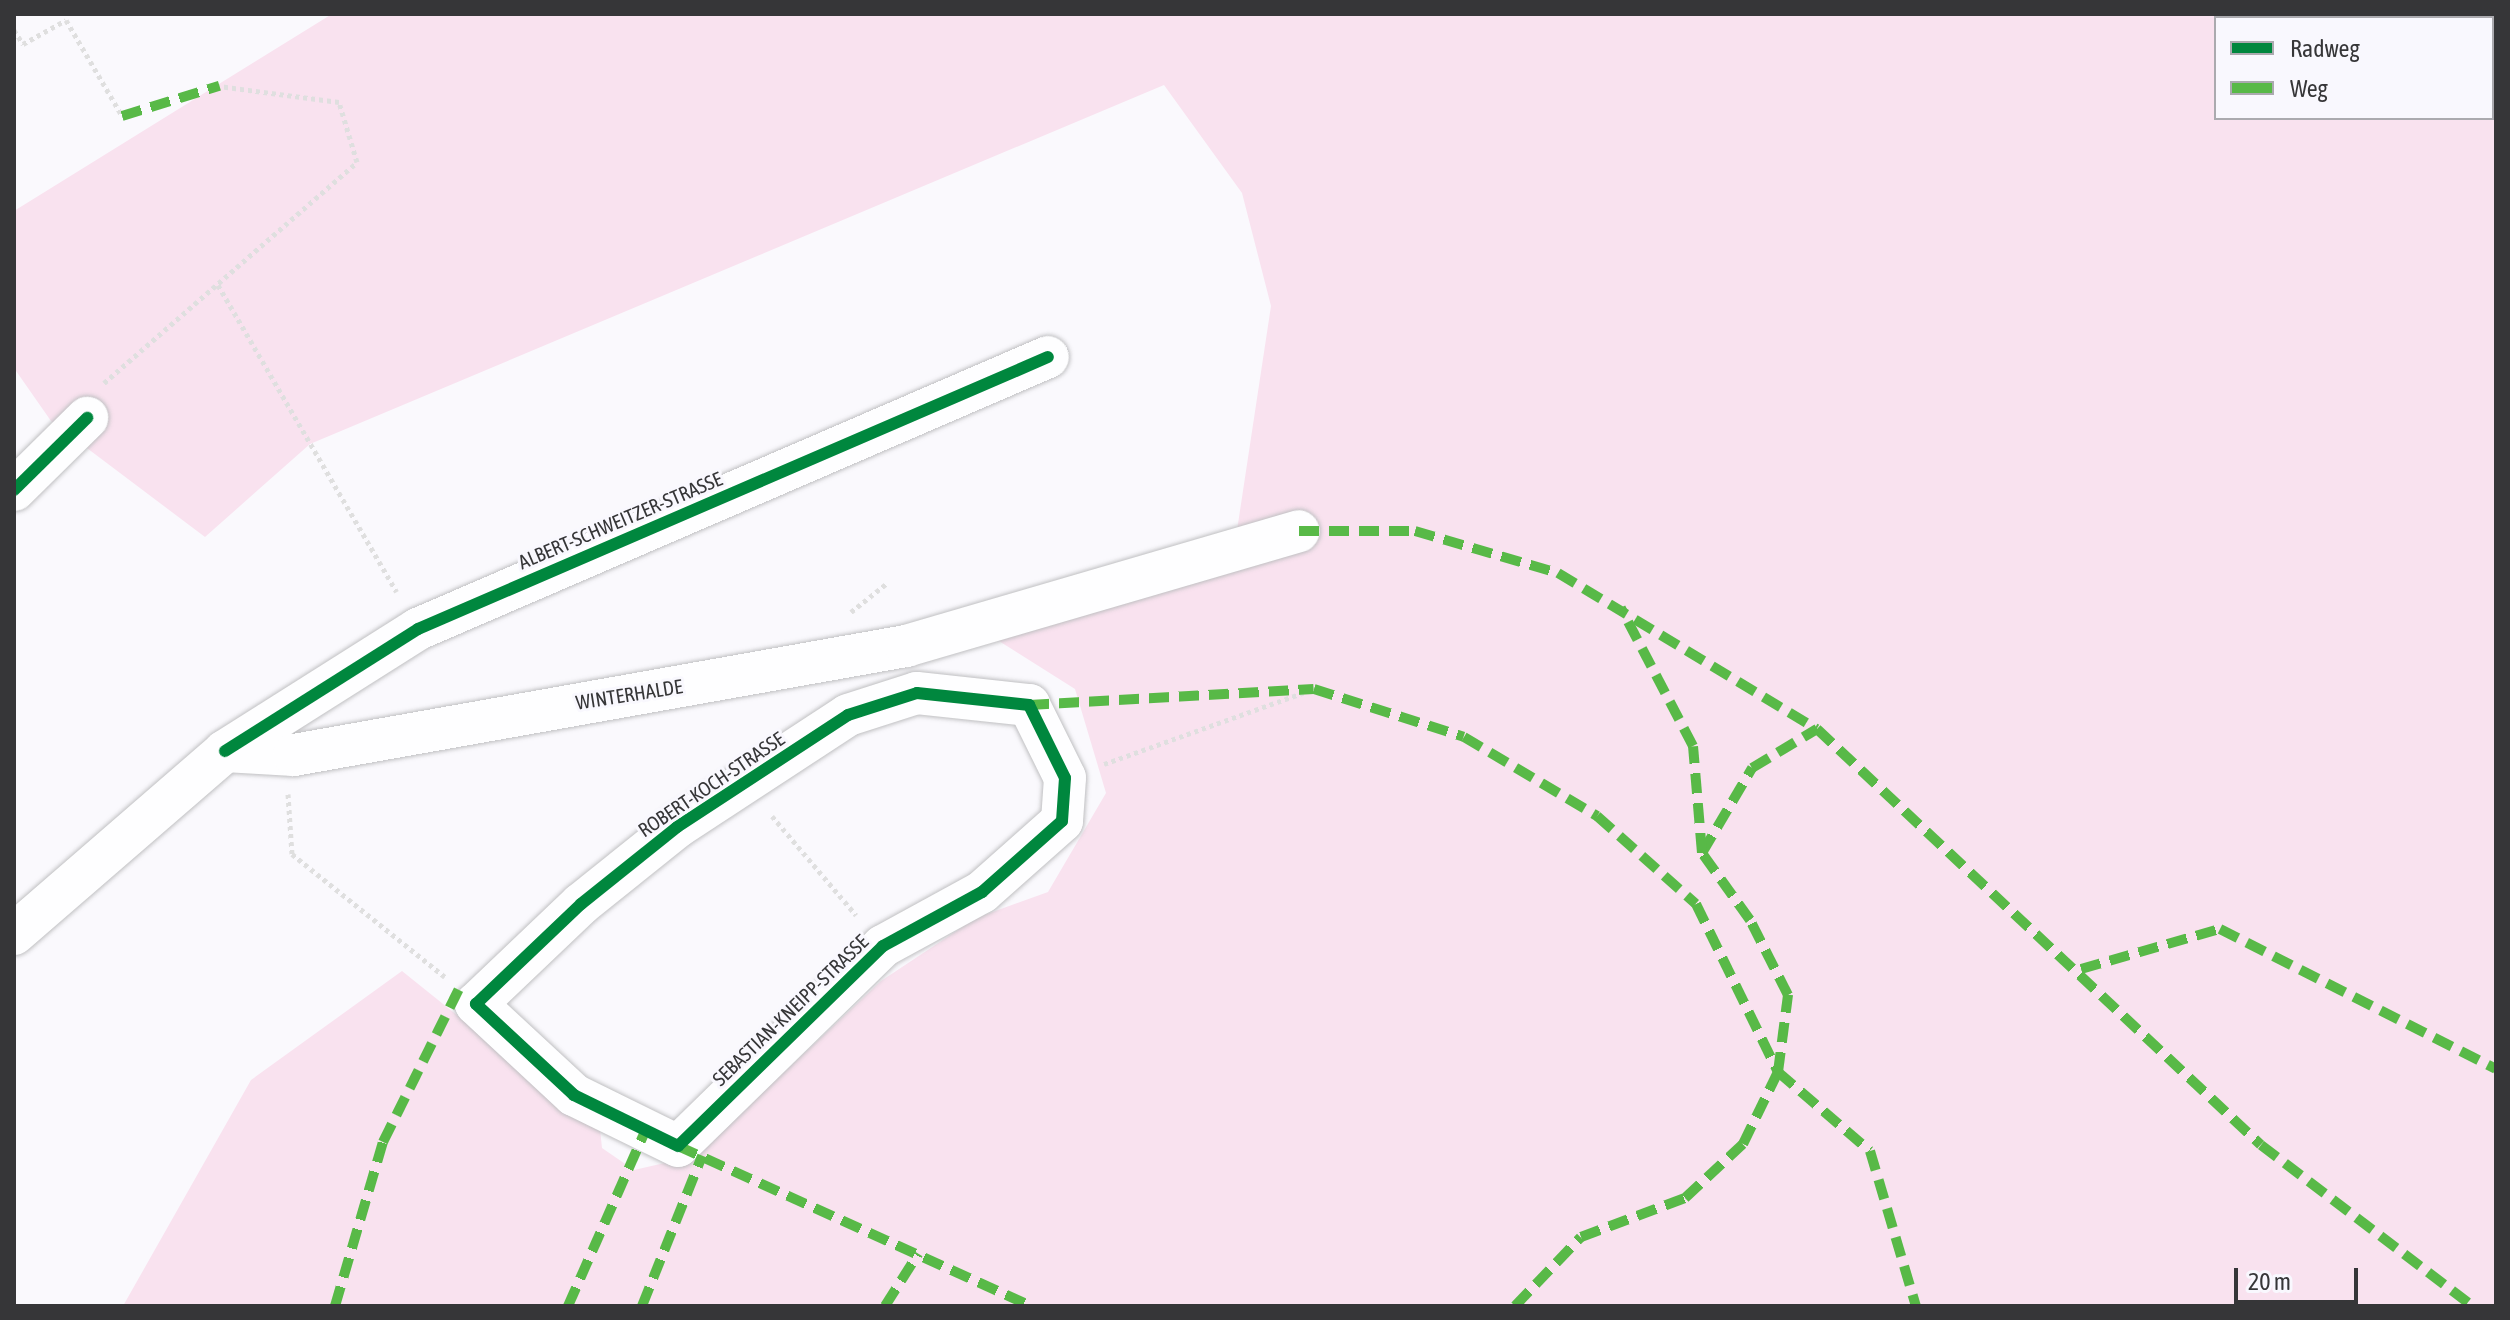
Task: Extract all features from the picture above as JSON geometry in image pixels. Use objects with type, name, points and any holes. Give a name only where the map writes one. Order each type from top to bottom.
[{"type":"street","name":"ALBERT-SCHWEITZER-STRASSE","points":[[225,751],[418,629],[1048,357]]},
{"type":"street","points":[[14,490],[87,418]]},
{"type":"street","name":"WINTERHALDE","points":[[225,751],[294,755],[906,646],[1299,531]]},
{"type":"street","points":[[906,646],[917,693],[1029,705],[1065,778]]},
{"type":"street","name":"ROBERT-KOCH-STRASSE","points":[[476,1004],[581,904],[677,827],[848,715],[917,693]]},
{"type":"street","points":[[14,934],[225,751]]},
{"type":"street","name":"SEBASTIAN-KNEIPP-STRASSE","points":[[476,1004],[574,1095],[678,1146],[883,946],[982,892],[1062,821],[1065,778]]},
{"type":"path","points":[[14,30],[23,44],[66,20],[122,116]]},
{"type":"path","points":[[87,418],[90,395],[357,162],[339,102],[219,86]]},
{"type":"path","points":[[218,285],[418,629]]},
{"type":"path","points":[[1065,778],[1314,689]]},
{"type":"path","points":[[294,755],[287,801],[292,854],[476,1004]]},
{"type":"path","points":[[745,785],[883,946]]},
{"type":"shaded area","points":[[332,14],[2496,14],[2496,1306],[123,1306],[251,1080],[402,971],[580,1114],[599,1119],[602,1148],[634,1170],[695,1156],[881,981],[976,918],[1048,892],[1106,793],[1075,689],[961,617],[1236,537],[1271,306],[1242,193],[1164,85],[310,444],[205,537],[51,421],[14,368],[14,211]]},
{"type":"marked path","points":[[122,116],[219,86]]},
{"type":"marked path","points":[[1299,531],[1415,531],[1558,573],[1817,729],[2261,1145],[2472,1306]]},
{"type":"marked path","points":[[1515,1306],[1581,1237],[1685,1198],[1743,1144],[1778,1072],[1788,995],[1750,920],[1702,853],[1693,746],[1621,608]]},
{"type":"marked path","points":[[1029,705],[1314,689],[1464,737],[1597,816],[1696,904],[1778,1072],[1870,1151],[1916,1306]]},
{"type":"marked path","points":[[1702,853],[1752,768],[1817,729]]},
{"type":"marked path","points":[[2081,969],[2220,929],[2496,1069]]},
{"type":"marked path","points":[[335,1306],[383,1142],[459,989]]},
{"type":"marked path","points":[[568,1306],[644,1134]]},
{"type":"marked path","points":[[678,1146],[1030,1306]]},
{"type":"marked path","points":[[642,1306],[702,1156]]},
{"type":"marked path","points":[[885,1306],[918,1254]]},
{"type":"cycle path","points":[[225,751],[418,629],[1048,357]]},
{"type":"cycle path","points":[[14,490],[87,418]]},
{"type":"cycle path","points":[[917,693],[1029,705],[1065,778],[1062,821],[982,892],[883,946],[678,1146],[574,1095],[476,1004],[581,904],[677,827],[848,715],[917,693]]}]
